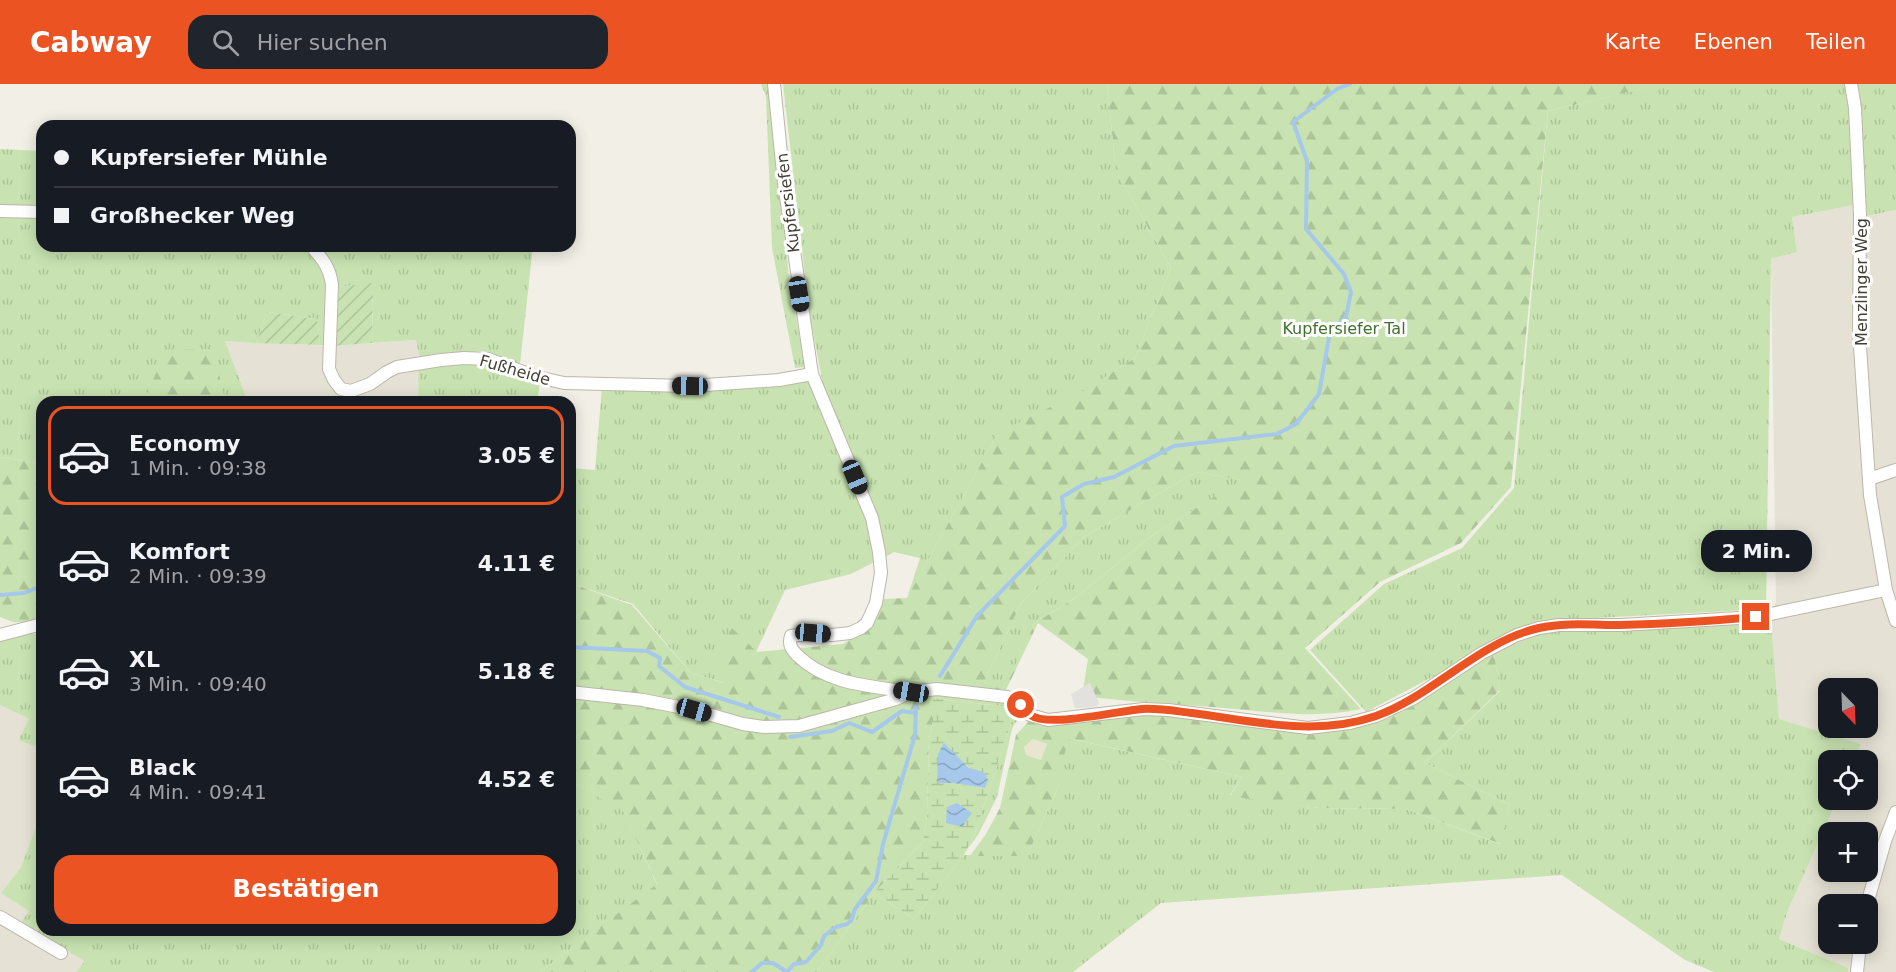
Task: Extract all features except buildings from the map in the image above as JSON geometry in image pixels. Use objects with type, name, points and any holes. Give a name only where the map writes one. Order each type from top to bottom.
[{"type":"street","name":"Kupfersiefen","points":[[774,84],[784,183],[812,374],[872,518],[881,573],[874,609],[867,623],[861,628],[850,633],[832,635],[799,634],[791,636],[789,642],[800,658],[829,676],[855,683],[911,692]]},
{"type":"street","name":"Menzlinger Weg","points":[[1851,84],[1855,108],[1860,215],[1859,332],[1869,479],[1886,590],[1896,621]]},
{"type":"street","points":[[0,211],[36,212]]},
{"type":"street","name":"Fußheide","points":[[317,252],[324,260],[331,274],[333,285],[329,369],[334,380],[342,389],[351,391],[370,384],[397,367],[464,358],[488,359],[537,377],[564,383],[690,386],[779,380],[812,374]]},
{"type":"street","points":[[1869,479],[1896,470]]},
{"type":"street","points":[[576,693],[643,700],[694,710],[743,724],[778,728],[825,720],[896,699],[911,692],[937,689],[1007,697],[1021,705],[1029,715],[1048,720],[1143,709],[1168,710],[1308,728],[1350,723],[1376,716],[1414,698],[1482,653],[1517,635],[1539,628],[1756,617],[1886,590]]},
{"type":"street","points":[[0,635],[36,626]]},
{"type":"street","points":[[1870,894],[1896,812]]},
{"type":"street","points":[[0,918],[61,953]]},
{"type":"street","points":[[1857,972],[1859,954]]},
{"type":"shaded area","points":[[1854,205],[1866,216],[1896,210],[1896,972],[1848,972],[1848,968],[1779,939],[1788,910],[1818,843],[1818,882],[1878,882],[1878,822],[1827,822],[1833,810],[1878,810],[1878,750],[1858,750],[1861,744],[1841,738],[1878,738],[1878,678],[1818,678],[1818,731],[1779,719],[1771,622],[1776,601],[1771,259],[1797,252],[1792,217]]},
{"type":"shaded area","points":[[417,340],[420,359],[418,396],[246,396],[225,341],[333,346]]},
{"type":"shaded area","points":[[1090,683],[1099,703],[1096,707],[1075,708],[1071,694]]},
{"type":"shaded area","points":[[0,705],[29,719],[18,740],[36,747],[36,827],[21,867],[1,893],[29,911],[21,924],[36,933],[36,936],[42,936],[86,961],[76,972],[0,972]]},
{"type":"shaded area","points":[[1032,739],[1047,744],[1041,760],[1026,755],[1024,747]]},
{"type":"green space","points":[[761,84],[771,84],[789,279],[805,367],[795,368],[772,248],[766,96]]},
{"type":"green space","points":[[783,84],[1107,84],[1116,171],[1171,268],[1135,358],[1084,391],[997,435],[907,598],[920,558],[894,552],[851,574],[785,590],[756,652],[732,628],[725,683],[691,673],[633,604],[576,585],[576,468],[595,470],[602,387],[803,380],[811,383],[822,379],[809,311]]},
{"type":"green space","name":"Kupfersiefer Tal","points":[[1107,84],[1650,84],[1650,87],[1548,111],[1511,487],[1461,543],[1380,582],[1305,648],[1361,709],[1327,714],[1292,714],[1082,696],[1088,659],[1038,623],[1005,692],[930,693],[933,698],[933,721],[929,738],[927,816],[923,842],[874,893],[817,972],[540,972],[657,884],[623,811],[576,784],[576,585],[632,605],[691,673],[724,683],[716,665],[731,627],[757,652],[843,644],[867,629],[884,599],[907,598],[998,433],[1085,390],[1135,358],[1171,268],[1116,171]],"holes":[[[1196,472],[1242,480],[1154,534],[1075,598],[1035,623],[1003,690],[984,682],[1021,603],[1084,537]]]},
{"type":"green space","points":[[1650,84],[1846,84],[1854,205],[1792,217],[1797,252],[1771,259],[1766,609],[1539,621],[1366,712],[1310,650],[1384,584],[1462,548],[1514,488],[1548,111],[1649,87]]},
{"type":"green space","points":[[1857,84],[1896,84],[1896,210],[1866,216],[1861,107]]},
{"type":"green space","points":[[0,149],[36,151],[36,209],[0,208]]},
{"type":"green space","points":[[0,214],[36,215],[36,252],[308,252],[317,260],[327,276],[327,346],[320,345],[317,319],[267,312],[256,343],[225,341],[246,396],[147,394],[148,396],[36,396],[36,463],[0,457]]},
{"type":"green space","points":[[322,252],[532,252],[520,364],[481,351],[420,359],[416,340],[372,343],[373,284],[336,287],[333,265]]},
{"type":"green space","points":[[373,283],[372,343],[333,346],[336,287]]},
{"type":"green space","points":[[267,312],[317,319],[320,345],[256,343]]},
{"type":"green space","points":[[213,349],[224,396],[148,396],[147,394],[166,350]]},
{"type":"green space","points":[[479,360],[540,383],[538,396],[418,396],[419,366]]},
{"type":"green space","points":[[0,457],[36,463],[36,623],[13,622],[0,617]]},
{"type":"green space","points":[[1196,472],[1243,480],[1154,534],[1075,598],[1035,623],[1003,691],[984,682],[1021,603],[1084,537]]},
{"type":"green space","points":[[1771,622],[1779,719],[1818,731],[1818,738],[1841,738],[1861,744],[1858,750],[1818,750],[1818,810],[1833,810],[1827,822],[1818,822],[1818,843],[1788,910],[1779,939],[1848,968],[1848,972],[1714,972],[1685,960],[1562,875],[1161,903],[1073,972],[817,972],[874,893],[914,919],[964,855],[1027,856],[1058,787],[1067,738],[1242,777],[1230,795],[1319,808],[1406,809],[1500,844],[1510,805],[1425,763],[1500,691],[1494,654],[1544,630],[1664,629]]},
{"type":"green space","points":[[36,634],[36,747],[18,740],[29,719],[0,705],[0,639]]},
{"type":"green space","points":[[1494,654],[1500,690],[1425,763],[1510,805],[1501,844],[1406,809],[1319,808],[1230,796],[1242,777],[1068,738],[1058,787],[1027,856],[970,856],[986,834],[1000,808],[1016,735],[1029,721],[1054,725],[1135,716],[1166,716],[1306,734],[1351,729],[1418,702],[1448,679]],"holes":[[[1033,739],[1047,744],[1041,760],[1026,755],[1024,747]]]},
{"type":"green space","points":[[930,694],[996,699],[1016,708],[933,698]]},
{"type":"green space","points":[[933,698],[1016,708],[975,833],[964,855],[914,919],[874,893],[923,842],[927,816],[929,738],[933,721]],"holes":[[[944,744],[969,768],[985,788],[953,783]]]},
{"type":"green space","points":[[1016,708],[1024,716],[1015,723],[1012,729],[997,797],[978,835],[966,851],[975,833]]},
{"type":"green space","points":[[576,784],[623,810],[657,885],[540,972],[76,972],[85,961],[41,936],[576,936]]},
{"type":"green space","points":[[36,827],[36,933],[20,924],[29,911],[1,893],[21,867]]},
{"type":"water","points":[[944,743],[969,768],[984,772],[988,780],[985,788],[937,783],[938,754]]},
{"type":"water","points":[[957,803],[972,813],[962,827],[946,823],[947,807]]},
{"type":"waterway","points":[[940,676],[977,616],[1065,526],[1062,497],[1084,484],[1114,477],[1174,446],[1277,434],[1296,424],[1319,394],[1330,332],[1346,317],[1351,292],[1344,274],[1306,229],[1307,161],[1293,122],[1337,89],[1350,84]]},
{"type":"waterway","points":[[0,595],[24,593],[36,588]]},
{"type":"waterway","points":[[576,647],[647,651],[660,658],[659,666],[685,687],[779,717]]},
{"type":"waterway","points":[[752,972],[762,963],[773,963],[787,972],[794,964],[806,962],[821,945],[824,936],[836,927],[851,921],[855,909],[876,881],[883,844],[915,735],[916,705]]},
{"type":"waterway","points":[[790,737],[832,731],[849,723],[872,732],[902,711],[916,713]]},
{"type":"route","points":[[1021,705],[1029,715],[1048,720],[1143,709],[1168,710],[1308,728],[1350,723],[1376,716],[1414,698],[1482,653],[1517,635],[1539,628],[1756,617]]}]
